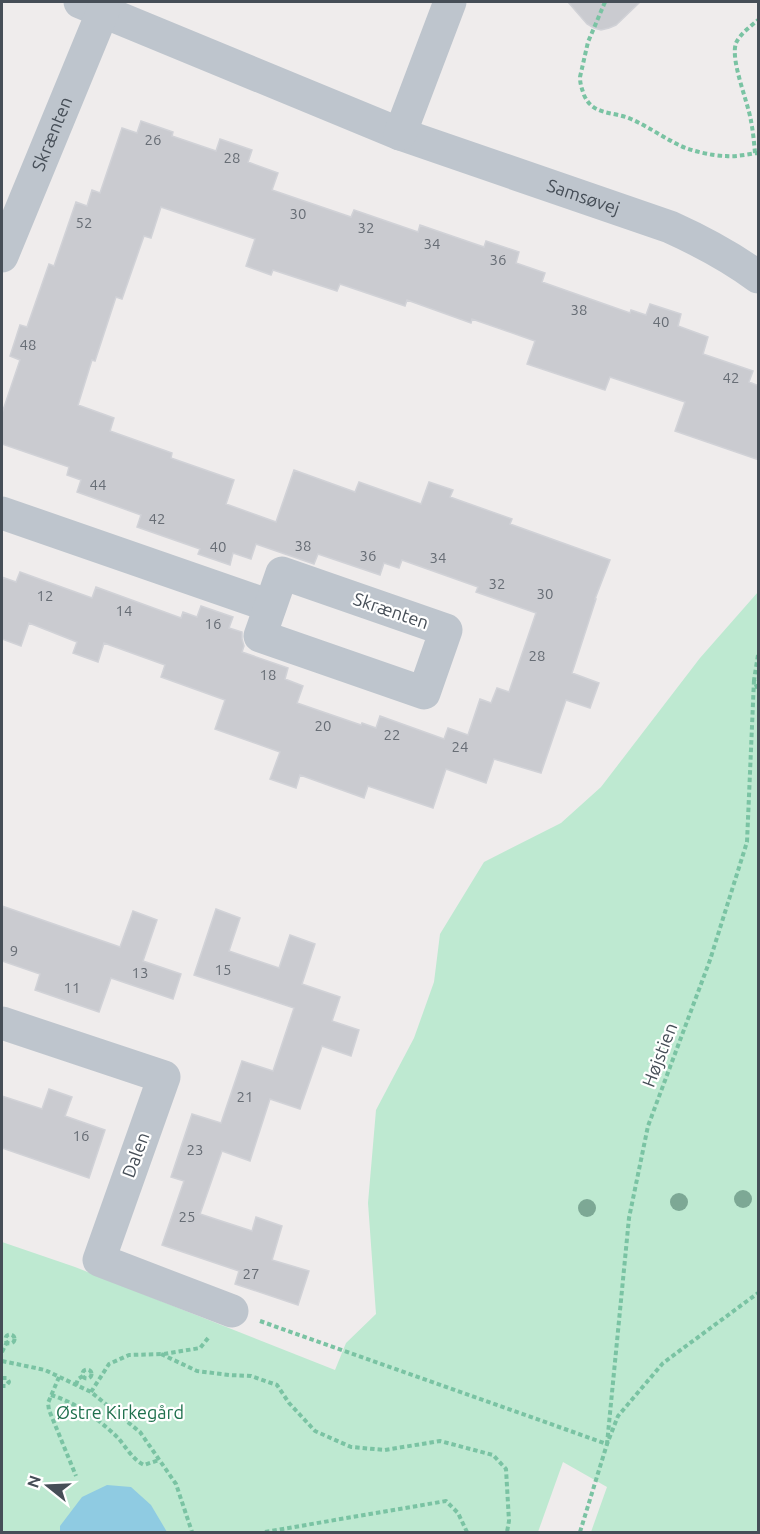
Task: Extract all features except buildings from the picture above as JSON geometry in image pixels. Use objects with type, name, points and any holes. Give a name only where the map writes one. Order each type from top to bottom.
[{"type":"street","points":[[400,134],[450,2]]},
{"type":"street","name":"Samsøvej","points":[[91,6],[400,134],[670,227],[692,237],[759,277]]},
{"type":"street","name":"Skrænten","points":[[2,256],[91,6]]},
{"type":"street","points":[[2,513],[270,606]]},
{"type":"street","name":"Skrænten","points":[[282,573],[446,630],[424,693],[260,636],[270,606],[282,573]]},
{"type":"street","name":"Dalen","points":[[2,1023],[164,1077],[99,1260],[232,1311]]},
{"type":"path","points":[[605,2],[588,42],[580,80],[582,91],[590,106],[599,111],[634,120],[678,145],[726,156],[757,153],[735,50],[736,42],[742,34],[759,20]]},
{"type":"path","name":"Højstien","points":[[607,1444],[628,1218],[648,1126],[710,960],[747,842],[754,680],[759,655]]},
{"type":"path","points":[[754,680],[759,690]]},
{"type":"path","name":"Højstien","points":[[580,1533],[607,1444],[618,1416],[663,1363],[759,1293]]},
{"type":"path","points":[[91,1392],[109,1364],[129,1355],[160,1354],[200,1348],[232,1311],[607,1444]]},
{"type":"path","points":[[2,1352],[7,1342]]},
{"type":"path","points":[[160,1354],[197,1371],[251,1376],[277,1384],[289,1403],[315,1431],[351,1447],[385,1450],[440,1441],[493,1455],[506,1469],[509,1521],[507,1533]]},
{"type":"path","points":[[2,1361],[45,1370],[91,1392],[140,1432],[176,1484],[192,1533]]},
{"type":"path","points":[[76,1385],[78,1379],[83,1376]]},
{"type":"path","points":[[59,1377],[48,1403],[49,1410],[76,1476]]},
{"type":"path","points":[[2,1378],[7,1378],[9,1382],[6,1386],[2,1386]]},
{"type":"path","points":[[51,1395],[65,1400],[100,1423],[121,1441],[138,1462],[144,1465],[159,1460]]},
{"type":"path","points":[[265,1533],[446,1501],[458,1513],[467,1533]]},
{"type":"green space","name":"Østre Kirkegård","points":[[758,592],[758,1532],[591,1532],[607,1487],[563,1462],[538,1532],[2,1532],[2,1242],[75,1267],[335,1370],[346,1343],[376,1314],[368,1203],[376,1110],[414,1038],[434,982],[440,934],[484,862],[561,823],[601,787],[700,658]]},
{"type":"water","points":[[107,1485],[131,1487],[151,1505],[167,1532],[60,1532],[60,1526],[82,1497]]}]
